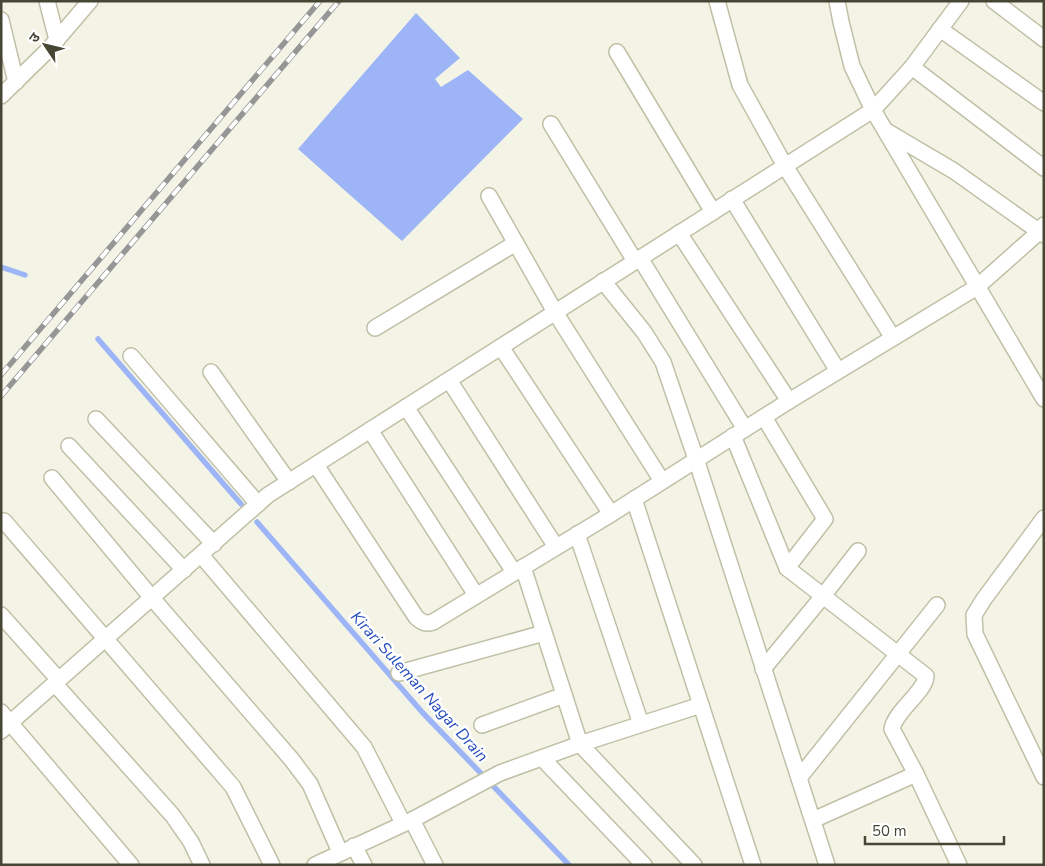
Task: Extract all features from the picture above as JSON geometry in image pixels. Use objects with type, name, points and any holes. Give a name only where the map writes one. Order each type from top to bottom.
[{"type":"street","points":[[47,1],[57,40]]},
{"type":"street","points":[[1,96],[57,40],[90,1]]},
{"type":"street","points":[[717,1],[740,85],[785,166],[893,338]]},
{"type":"street","points":[[837,1],[840,22],[852,66],[873,110],[1044,399]]},
{"type":"street","points":[[125,862],[4,722],[57,682],[258,504],[289,482],[873,110],[912,67],[960,1]]},
{"type":"street","points":[[994,1],[1044,39]]},
{"type":"street","points":[[1,20],[16,82]]},
{"type":"street","points":[[940,29],[1044,103]]},
{"type":"street","points":[[617,52],[712,212]]},
{"type":"street","points":[[912,67],[1044,168]]},
{"type":"street","points":[[551,124],[637,259],[739,432],[787,568],[926,676],[924,684],[897,717],[892,730],[916,774],[959,865]]},
{"type":"street","points":[[316,465],[421,622],[427,624],[433,622],[611,514],[789,401],[977,287],[1042,231],[954,171],[887,132]]},
{"type":"street","points":[[488,196],[555,312],[662,481]]},
{"type":"street","points":[[732,199],[838,371]]},
{"type":"street","points":[[679,233],[789,401]]},
{"type":"street","points":[[375,328],[516,243]]},
{"type":"street","points":[[604,281],[644,332],[663,362],[813,820],[826,865]]},
{"type":"street","points":[[501,347],[611,514]]},
{"type":"street","points":[[131,356],[258,504]]},
{"type":"street","points":[[210,372],[289,482]]},
{"type":"street","points":[[449,380],[556,547]]},
{"type":"street","points":[[406,408],[518,570],[544,634],[580,744],[694,865]]},
{"type":"street","points":[[764,417],[825,519],[787,568]]},
{"type":"street","points":[[96,419],[214,544]]},
{"type":"street","points":[[370,430],[476,595]]},
{"type":"street","points":[[69,446],[184,570]]},
{"type":"street","points":[[52,478],[152,598],[292,760],[310,784],[340,852]]},
{"type":"street","points":[[634,499],[754,865]]},
{"type":"street","points":[[1044,518],[974,615],[975,634],[1044,777]]},
{"type":"street","points":[[4,521],[233,787],[272,865]]},
{"type":"street","points":[[578,534],[642,724]]},
{"type":"street","points":[[763,669],[824,596],[858,551]]},
{"type":"street","points":[[201,555],[364,747],[435,865]]},
{"type":"street","points":[[799,778],[937,605]]},
{"type":"street","points":[[1,615],[173,816],[191,842],[202,865]]},
{"type":"street","points":[[399,673],[544,634]]},
{"type":"street","points":[[482,725],[564,695]]},
{"type":"street","points":[[315,865],[407,821],[500,773],[580,744],[701,705]]},
{"type":"street","points":[[542,758],[644,865]]},
{"type":"street","points":[[813,820],[916,774]]},
{"type":"street","points":[[354,846],[364,865]]},
{"type":"water","points":[[416,13],[460,58],[435,79],[441,87],[468,70],[523,119],[402,241],[298,149]]},
{"type":"waterway","name":"Kirari Suleman Nagar Drain","points":[[1,267],[25,275]]},
{"type":"waterway","name":"Kirari Suleman Nagar Drain","points":[[98,339],[241,504]]},
{"type":"waterway","name":"Kirari Suleman Nagar Drain","points":[[257,522],[422,712],[569,865]]},
{"type":"railway","points":[[1,375],[320,1]]},
{"type":"railway","points":[[1,396],[339,1]]}]
